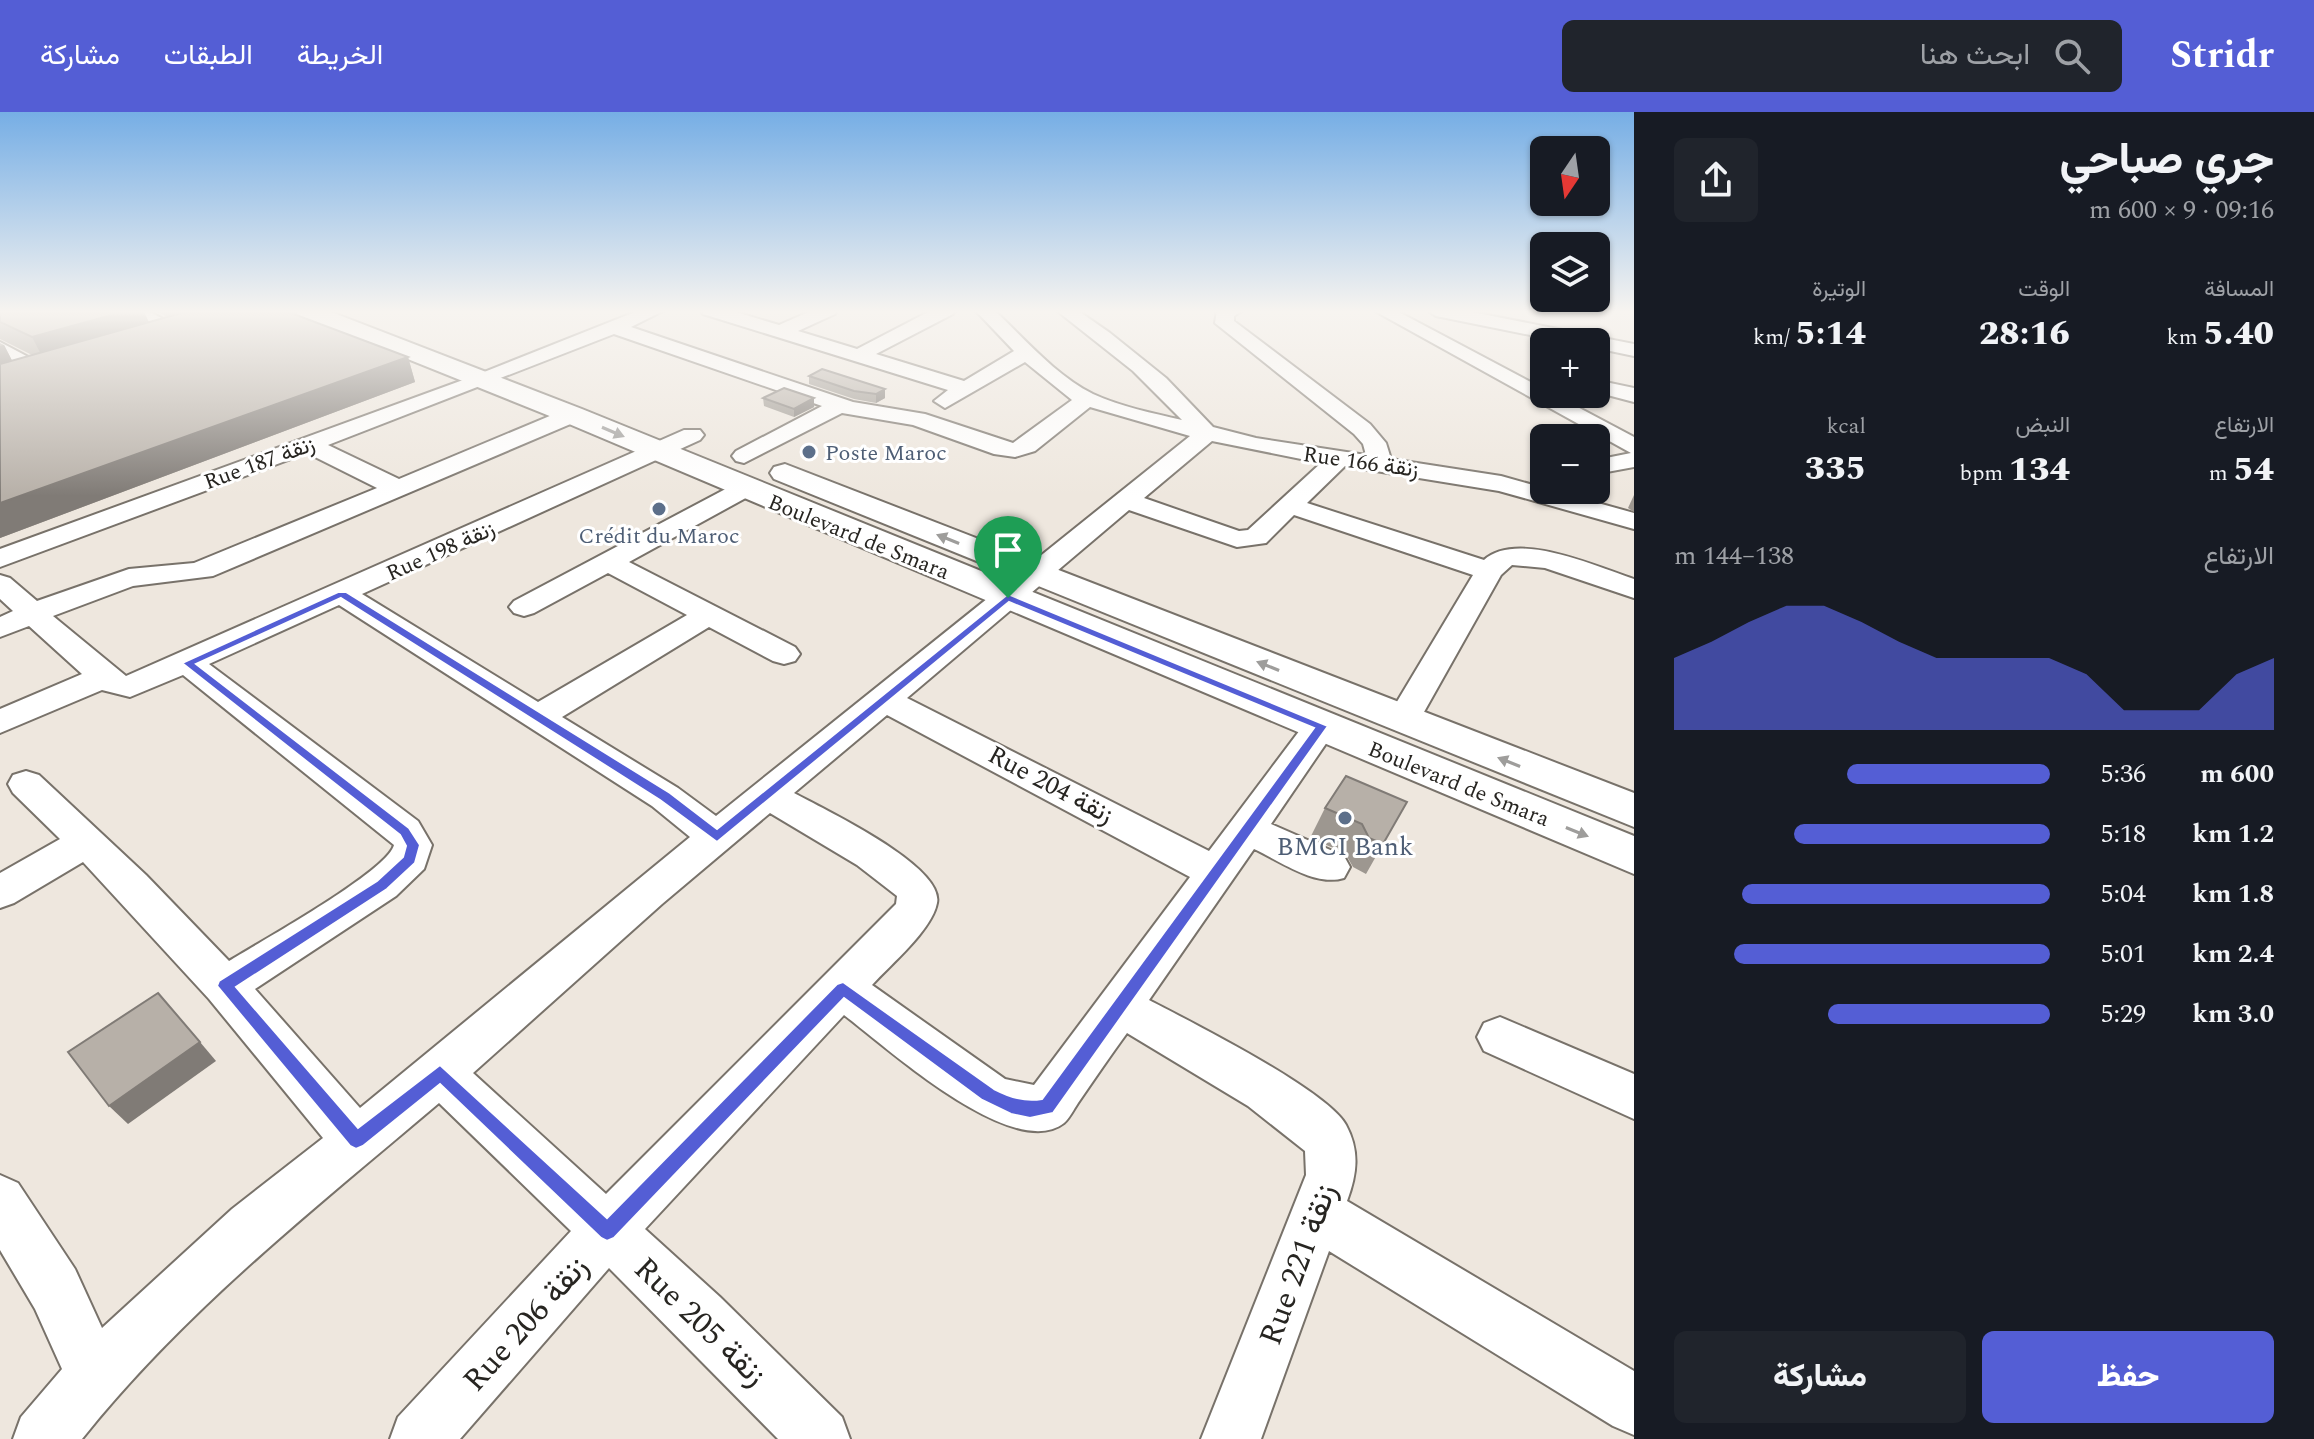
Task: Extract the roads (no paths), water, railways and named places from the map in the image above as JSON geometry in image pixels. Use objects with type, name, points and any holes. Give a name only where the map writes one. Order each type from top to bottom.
[{"type":"street","points":[[14,380],[43,372]]},
{"type":"street","name":"Boulevard de Smara","points":[[461,372],[657,451],[744,472],[1022,586],[1321,726],[1634,856]]},
{"type":"street","name":"Rue 187 زنقة","points":[[0,559],[501,372]]},
{"type":"street","name":"Boulevard de Smara","points":[[536,372],[692,435],[744,472]]},
{"type":"street","points":[[744,372],[840,405],[917,419],[994,447],[1015,450],[1027,446],[1087,399]]},
{"type":"street","points":[[911,372],[965,388]]},
{"type":"street","points":[[917,419],[993,372]]},
{"type":"street","name":"Rue 166 زنقة","points":[[1049,372],[1087,399],[1206,434],[1501,484],[1634,521]]},
{"type":"street","points":[[43,1439],[95,1376],[201,1272],[767,794],[1206,434],[1144,372]]},
{"type":"street","points":[[1288,372],[1362,429],[1374,443],[1380,463]]},
{"type":"street","points":[[1498,372],[1574,412],[1630,457]]},
{"type":"street","points":[[1610,389],[1634,395]]},
{"type":"street","points":[[524,607],[607,562],[840,405]]},
{"type":"street","points":[[1574,412],[1634,426]]},
{"type":"street","points":[[0,628],[128,578],[178,576],[203,570],[572,415]]},
{"type":"street","name":"Rue 198 زنقة","points":[[0,722],[112,682],[135,685],[692,435]]},
{"type":"street","points":[[308,444],[398,488]]},
{"type":"street","points":[[1610,463],[1630,457]]},
{"type":"street","points":[[1124,500],[1245,540],[1256,537],[1340,458]]},
{"type":"street","points":[[1501,484],[1530,479]]},
{"type":"street","points":[[1289,505],[1489,571]]},
{"type":"street","points":[[1403,720],[1489,571],[1502,559],[1525,557],[1634,589]]},
{"type":"street","points":[[607,562],[784,654]]},
{"type":"street","points":[[0,584],[112,682]]},
{"type":"street","name":"Boulevard de Smara","points":[[1022,586],[1403,720],[1634,811]]},
{"type":"street","points":[[342,594],[665,797],[717,837]]},
{"type":"street","points":[[539,716],[710,614]]},
{"type":"street","points":[[187,663],[405,831],[413,845],[410,859],[382,885],[225,986]]},
{"type":"street","name":"Rue 204 زنقة","points":[[884,700],[1216,872]]},
{"type":"street","points":[[843,989],[988,1095],[1011,1106],[1030,1110],[1047,1107],[1321,726]]},
{"type":"street","points":[[26,784],[225,986],[356,1140]]},
{"type":"street","name":"Rue 206 زنقة","points":[[420,1439],[607,1231],[913,913],[919,901],[917,891],[898,872],[767,794]]},
{"type":"street","points":[[1246,829],[1330,867]]},
{"type":"street","points":[[0,892],[86,842]]},
{"type":"street","name":"Rue 221 زنقة","points":[[1120,1006],[1256,1085],[1313,1123],[1326,1136],[1331,1175],[1231,1439]]},
{"type":"street","points":[[1500,1037],[1634,1097]]},
{"type":"street","name":"Rue 205 زنقة","points":[[440,1073],[700,1317],[820,1439]]},
{"type":"street","points":[[0,1201],[55,1289],[95,1376]]},
{"type":"street","points":[[1317,1213],[1634,1405]]},
{"type":"place","name":"Poste Maroc","points":[[809,452]]},
{"type":"place","name":"Crédit du Maroc","points":[[659,509]]},
{"type":"place","name":"BMCI Bank","points":[[1345,818]]}]
